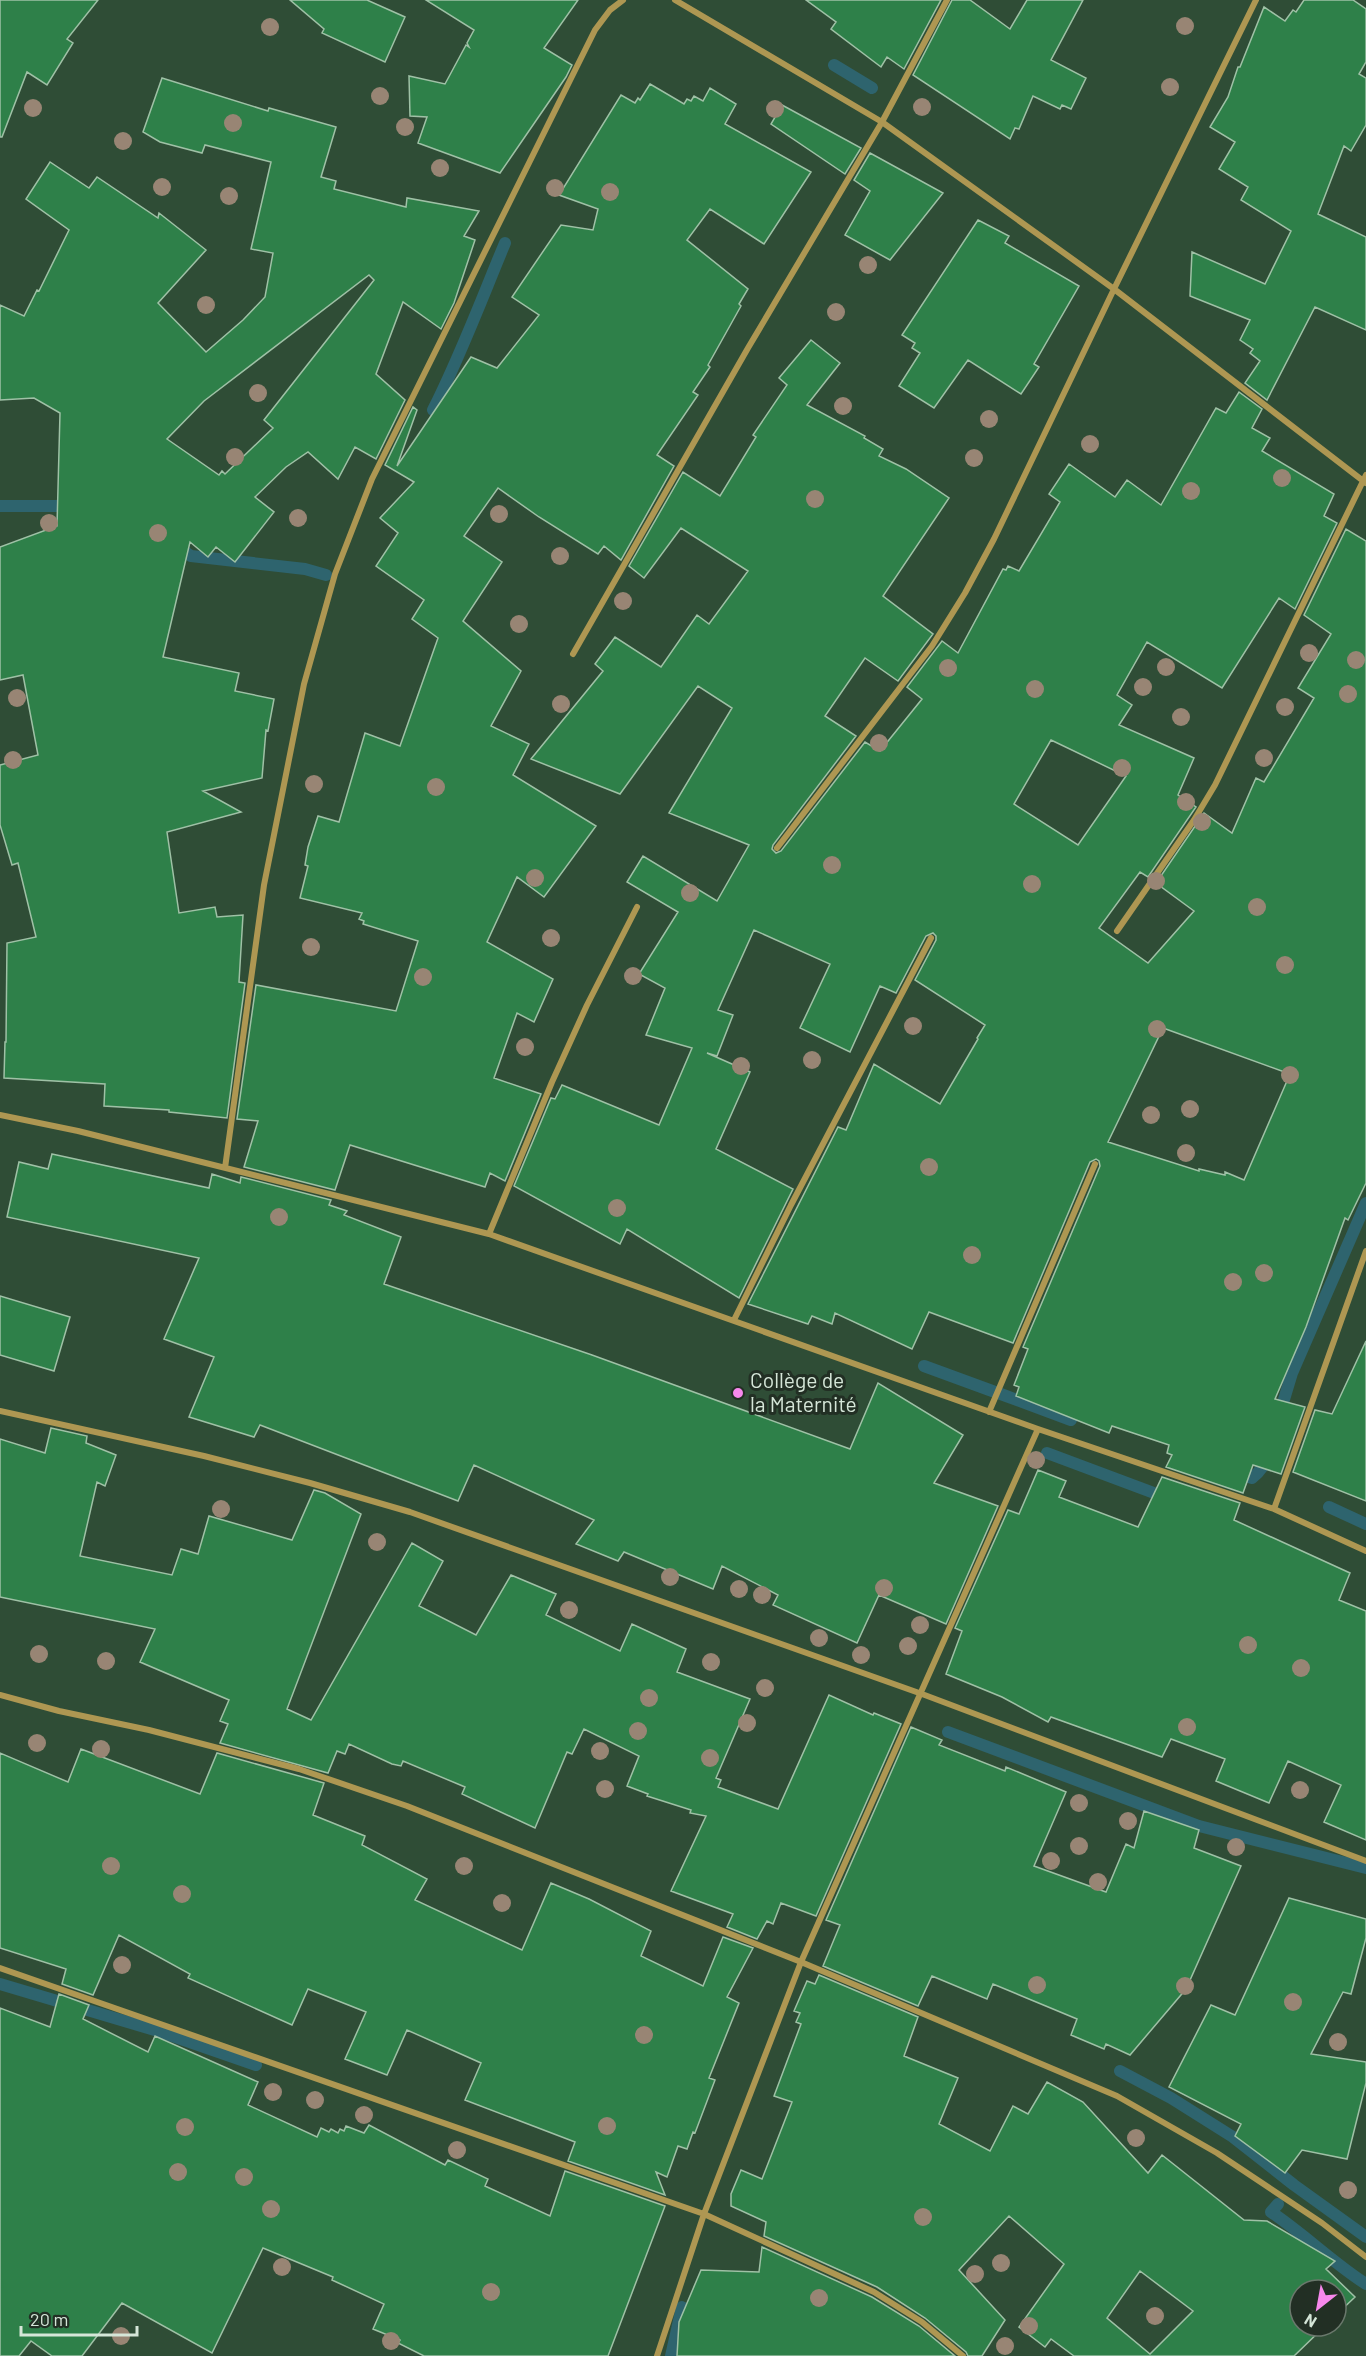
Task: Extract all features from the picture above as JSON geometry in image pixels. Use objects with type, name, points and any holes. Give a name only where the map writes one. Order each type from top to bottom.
[{"type":"street","points":[[225,1168],[264,885],[304,684],[335,574],[372,479],[589,41],[610,10],[623,0]]},
{"type":"street","points":[[675,0],[882,122],[1114,289],[1365,479],[1215,785],[1194,820],[1117,931]]},
{"type":"street","points":[[573,654],[748,348],[882,122],[947,0]]},
{"type":"street","points":[[777,848],[932,646],[965,593],[994,539],[1256,0]]},
{"type":"street","points":[[489,1234],[586,1005],[637,906]]},
{"type":"street","points":[[734,1320],[801,1185],[931,938]]},
{"type":"street","points":[[0,1115],[78,1131],[489,1234],[989,1412],[1274,1509],[1366,1551]]},
{"type":"street","points":[[989,1412],[1095,1164]]},
{"type":"street","points":[[1274,1509],[1366,1251]]},
{"type":"street","points":[[0,1411],[204,1456],[310,1483],[398,1509],[922,1694],[1366,1861]]},
{"type":"street","points":[[657,2356],[704,2214],[801,1962],[1038,1429]]},
{"type":"street","points":[[0,1695],[300,1769],[407,1806],[801,1962],[1117,2096],[1217,2153],[1322,2223],[1366,2257]]},
{"type":"street","points":[[0,1968],[704,2214],[874,2292],[922,2322],[963,2356]]},
{"type":"building","points":[[0,0],[98,0],[67,39],[73,43],[47,85],[27,72],[2,137],[0,137]]},
{"type":"building","points":[[290,0],[367,0],[405,17],[385,62],[322,33],[324,29]]},
{"type":"building","points":[[426,0],[578,0],[544,48],[572,65],[500,173],[418,143],[427,117],[410,116],[409,76],[445,84],[466,45],[469,47],[467,43],[474,30]]},
{"type":"building","points":[[806,0],[941,0],[904,69],[887,57],[881,67],[831,29],[836,22]]},
{"type":"building","points":[[952,0],[970,0],[1010,29],[1027,0],[1083,0],[1051,60],[1086,78],[1071,109],[1062,105],[1060,109],[1033,96],[1019,129],[1015,128],[1010,139],[913,75]]},
{"type":"building","points":[[1304,0],[1353,0],[1366,9],[1366,62],[1359,74],[1366,78],[1366,125],[1351,151],[1344,146],[1318,214],[1366,237],[1366,330],[1315,307],[1267,400],[1245,383],[1260,361],[1250,353],[1253,349],[1240,340],[1250,320],[1190,296],[1192,252],[1265,284],[1291,231],[1241,200],[1248,187],[1219,169],[1235,142],[1210,127],[1228,97],[1238,67],[1240,67],[1264,7],[1285,21],[1293,10],[1296,12]]},
{"type":"building","points":[[162,78],[268,111],[269,108],[336,127],[321,177],[336,181],[334,189],[406,207],[407,198],[479,211],[464,236],[475,240],[454,303],[441,329],[403,302],[376,374],[405,400],[376,459],[355,447],[338,479],[308,452],[286,467],[255,497],[274,512],[235,562],[216,547],[208,557],[190,542],[163,657],[239,673],[235,691],[274,699],[268,731],[266,730],[262,778],[203,791],[241,812],[167,832],[179,913],[215,907],[217,917],[243,915],[239,982],[245,983],[227,1118],[169,1112],[169,1110],[104,1106],[105,1084],[4,1078],[7,943],[36,937],[18,863],[12,865],[0,825],[0,765],[38,755],[23,675],[0,680],[0,547],[57,526],[60,413],[34,398],[0,400],[0,305],[24,316],[69,230],[26,199],[50,162],[89,188],[97,177],[158,218],[159,213],[206,250],[158,303],[206,352],[243,320],[265,297],[273,253],[251,249],[271,162],[205,145],[202,153],[160,142],[143,132]],"holes":[[[369,275],[374,280],[264,420],[273,428],[225,474],[222,471],[219,475],[167,439],[204,401]]]},
{"type":"building","points":[[650,84],[684,104],[687,99],[691,101],[694,96],[703,101],[710,88],[736,104],[725,124],[811,172],[764,244],[710,209],[687,240],[748,289],[708,365],[710,367],[693,392],[698,395],[657,455],[674,466],[621,560],[604,546],[598,554],[498,488],[464,536],[502,562],[463,621],[521,671],[491,726],[529,744],[513,775],[596,826],[544,897],[517,877],[487,942],[553,979],[534,1022],[517,1013],[494,1078],[541,1094],[505,1181],[490,1173],[485,1187],[350,1145],[335,1190],[244,1167],[258,1121],[237,1119],[256,985],[396,1011],[418,941],[363,924],[364,921],[359,919],[362,913],[300,898],[308,866],[305,865],[308,847],[318,816],[339,822],[365,733],[400,746],[438,638],[412,619],[424,600],[376,566],[398,533],[380,518],[414,482],[385,465],[413,407],[417,410],[397,466],[471,357],[497,368],[539,315],[512,297],[561,225],[593,230],[598,209],[559,195],[621,95],[635,103],[638,98],[640,100]]},
{"type":"building","points":[[782,105],[861,148],[845,174],[771,124]]},
{"type":"building","points":[[870,153],[943,193],[890,260],[845,235],[870,191],[854,180]]},
{"type":"building","points":[[978,220],[1009,236],[1005,243],[1079,286],[1034,364],[1039,367],[1021,394],[968,360],[934,408],[899,386],[920,353],[912,348],[915,343],[902,335]]},
{"type":"building","points":[[811,340],[840,363],[807,405],[865,436],[864,438],[883,449],[879,456],[906,469],[949,498],[883,596],[933,634],[898,681],[865,658],[825,716],[856,736],[773,845],[772,849],[776,853],[781,851],[865,742],[880,751],[922,699],[907,687],[942,641],[958,653],[1003,569],[1006,570],[1008,566],[1019,571],[1060,502],[1049,494],[1069,464],[1115,497],[1127,480],[1161,505],[1216,408],[1226,413],[1239,392],[1262,409],[1252,428],[1270,438],[1262,451],[1334,494],[1324,516],[1337,523],[1295,609],[1279,598],[1222,688],[1147,642],[1117,695],[1132,705],[1119,725],[1194,758],[1178,795],[1196,807],[1148,877],[1140,872],[1099,928],[1148,963],[1194,911],[1156,883],[1204,813],[1232,833],[1256,778],[1264,782],[1314,698],[1298,688],[1331,634],[1304,615],[1346,529],[1366,541],[1366,1183],[1348,1220],[1345,1218],[1306,1327],[1275,1399],[1305,1407],[1281,1474],[1253,1465],[1243,1493],[1166,1467],[1172,1455],[1167,1453],[1169,1445],[1112,1426],[1109,1433],[1016,1396],[1019,1387],[1014,1385],[1028,1349],[1023,1347],[1100,1166],[1096,1159],[1090,1162],[1013,1343],[929,1312],[912,1349],[835,1313],[832,1324],[812,1316],[808,1324],[748,1304],[838,1127],[846,1130],[874,1064],[940,1104],[985,1025],[915,980],[936,940],[933,933],[926,936],[896,993],[880,986],[850,1052],[800,1028],[830,964],[754,930],[718,1010],[733,1015],[717,1056],[707,1053],[750,1072],[716,1149],[793,1189],[739,1298],[627,1229],[620,1244],[514,1186],[551,1098],[555,1099],[562,1085],[659,1125],[692,1048],[646,1035],[665,988],[639,974],[678,912],[627,882],[643,856],[717,901],[749,845],[669,813],[732,708],[698,686],[620,794],[531,759],[603,671],[595,664],[615,637],[661,667],[697,615],[709,624],[748,571],[681,528],[644,578],[629,566],[683,472],[720,496],[756,437],[753,435],[787,385],[779,378]],"holes":[[[1051,740],[1126,776],[1078,845],[1014,804]],[[1163,1028],[1290,1074],[1244,1180],[1225,1172],[1225,1175],[1199,1169],[1199,1171],[1108,1142]]]},
{"type":"building","points":[[52,1154],[209,1188],[212,1174],[240,1183],[241,1177],[331,1200],[329,1205],[347,1211],[344,1215],[401,1237],[384,1284],[592,1355],[850,1449],[878,1383],[963,1435],[934,1483],[998,1506],[946,1624],[879,1595],[857,1643],[773,1605],[778,1595],[722,1566],[713,1589],[624,1552],[618,1561],[576,1544],[594,1520],[474,1465],[458,1501],[260,1425],[254,1437],[189,1417],[214,1357],[164,1339],[199,1258],[7,1217],[19,1162],[48,1169]]},
{"type":"building","points":[[0,1296],[70,1317],[54,1371],[0,1355]]},
{"type":"building","points":[[1366,1341],[1366,1501],[1293,1472],[1315,1410],[1332,1414]]},
{"type":"building","points":[[51,1428],[87,1436],[86,1443],[116,1455],[105,1486],[97,1482],[80,1556],[172,1575],[181,1549],[198,1554],[209,1516],[292,1540],[314,1490],[325,1493],[361,1514],[287,1709],[311,1720],[412,1543],[443,1561],[419,1606],[476,1635],[511,1575],[556,1594],[546,1615],[620,1651],[632,1624],[686,1649],[677,1672],[750,1699],[716,1778],[721,1780],[718,1787],[778,1809],[829,1695],[873,1715],[874,1713],[901,1724],[816,1916],[781,1903],[773,1924],[767,1921],[757,1939],[727,1927],[733,1914],[671,1891],[706,1816],[690,1813],[691,1810],[647,1796],[648,1794],[627,1786],[639,1756],[584,1729],[572,1754],[567,1752],[535,1828],[462,1794],[465,1787],[403,1761],[401,1766],[392,1764],[349,1744],[345,1754],[337,1751],[328,1773],[220,1743],[228,1724],[220,1721],[229,1700],[140,1662],[155,1629],[0,1597],[0,1439],[45,1453]]},
{"type":"building","points":[[1038,1470],[1066,1481],[1059,1497],[1138,1527],[1162,1477],[1240,1503],[1234,1520],[1350,1573],[1339,1600],[1366,1611],[1366,1840],[1324,1822],[1341,1785],[1288,1761],[1269,1803],[1216,1781],[1225,1759],[1171,1739],[1162,1757],[1051,1717],[1048,1722],[1002,1697],[946,1674],[962,1631],[955,1628],[1008,1510],[1019,1514]]},
{"type":"building","points":[[911,1727],[942,1740],[939,1745],[1005,1771],[1006,1767],[1066,1792],[1034,1866],[1106,1892],[1126,1844],[1134,1848],[1144,1811],[1199,1830],[1194,1848],[1241,1866],[1186,1989],[1130,2055],[1106,2044],[1104,2049],[1071,2035],[1077,2019],[993,1984],[987,1999],[932,1976],[918,2006],[823,1966],[840,1925],[826,1920]]},
{"type":"building","points":[[81,1749],[200,1794],[217,1753],[324,1783],[313,1815],[365,1836],[362,1845],[427,1879],[415,1900],[522,1950],[551,1883],[589,1899],[651,1931],[641,1956],[703,1986],[723,1937],[753,1948],[727,1997],[739,2003],[709,2078],[715,2080],[695,2133],[693,2132],[687,2149],[678,2146],[667,2177],[656,2172],[665,2195],[568,2161],[575,2142],[465,2100],[481,2063],[407,2030],[387,2075],[345,2059],[366,2012],[308,1989],[292,2025],[188,1978],[190,1974],[119,1935],[93,1995],[62,1984],[66,1969],[0,1948],[0,1753],[68,1782]]},
{"type":"building","points":[[1289,1898],[1366,1919],[1366,1938],[1351,1994],[1343,1992],[1311,2054],[1366,2062],[1366,2083],[1347,2159],[1302,2150],[1285,2173],[1235,2136],[1241,2124],[1169,2087],[1211,2005],[1235,2015]]},
{"type":"building","points":[[819,1975],[918,2017],[904,2056],[958,2078],[939,2124],[990,2151],[1013,2106],[1028,2114],[1047,2082],[1083,2102],[1148,2173],[1162,2155],[1244,2220],[1267,2221],[1335,2261],[1326,2269],[1335,2278],[1288,2278],[1288,2338],[1313,2338],[1294,2356],[1074,2356],[1051,2339],[1045,2347],[1019,2327],[1064,2264],[1009,2216],[959,2270],[1005,2320],[982,2356],[968,2356],[925,2318],[877,2287],[764,2236],[766,2222],[731,2206],[731,2194],[741,2170],[762,2179],[792,2102],[774,2096],[801,2024],[796,2022],[800,2013],[794,2011],[807,1981],[815,1984]],"holes":[[[1140,2271],[1193,2311],[1150,2354],[1107,2318]]]},
{"type":"building","points":[[59,1994],[89,2005],[83,2019],[148,2052],[155,2036],[258,2082],[248,2105],[317,2137],[321,2128],[329,2132],[331,2129],[338,2133],[340,2129],[344,2131],[346,2126],[364,2133],[369,2125],[445,2165],[448,2160],[488,2179],[485,2186],[550,2216],[565,2171],[665,2206],[608,2356],[424,2356],[398,2343],[400,2340],[373,2329],[384,2304],[332,2280],[333,2277],[263,2248],[212,2353],[122,2303],[82,2356],[52,2356],[31,2341],[19,2356],[0,2356],[0,2008],[50,2027]]},
{"type":"building","points":[[762,2247],[872,2297],[919,2326],[955,2356],[677,2356],[679,2322],[701,2270],[759,2272]]},
{"type":"building","points":[[1348,2290],[1355,2297],[1348,2304]]},
{"type":"waterway","points":[[834,65],[872,88]]},
{"type":"waterway","points":[[433,410],[462,348],[505,243]]},
{"type":"waterway","points":[[0,506],[72,506]]},
{"type":"waterway","points":[[176,546],[191,556],[305,569],[326,575]]},
{"type":"waterway","points":[[1279,1416],[1292,1373],[1366,1203]]},
{"type":"waterway","points":[[924,1366],[995,1392]]},
{"type":"waterway","points":[[998,1393],[1071,1420]]},
{"type":"waterway","points":[[1047,1453],[1170,1499]]},
{"type":"waterway","points":[[1235,1473],[1252,1478],[1258,1473],[1269,1453]]},
{"type":"waterway","points":[[1329,1507],[1366,1524]]},
{"type":"waterway","points":[[948,1732],[1199,1826],[1366,1868]]},
{"type":"waterway","points":[[0,1984],[158,2031],[256,2065]]},
{"type":"waterway","points":[[1120,2071],[1171,2098],[1233,2137],[1366,2237]]},
{"type":"waterway","points":[[1278,2204],[1271,2212],[1366,2284]]},
{"type":"waterway","points":[[671,2356],[682,2307]]},
{"type":"place","name":"Collège de la Maternité","points":[[738,1393]]}]
